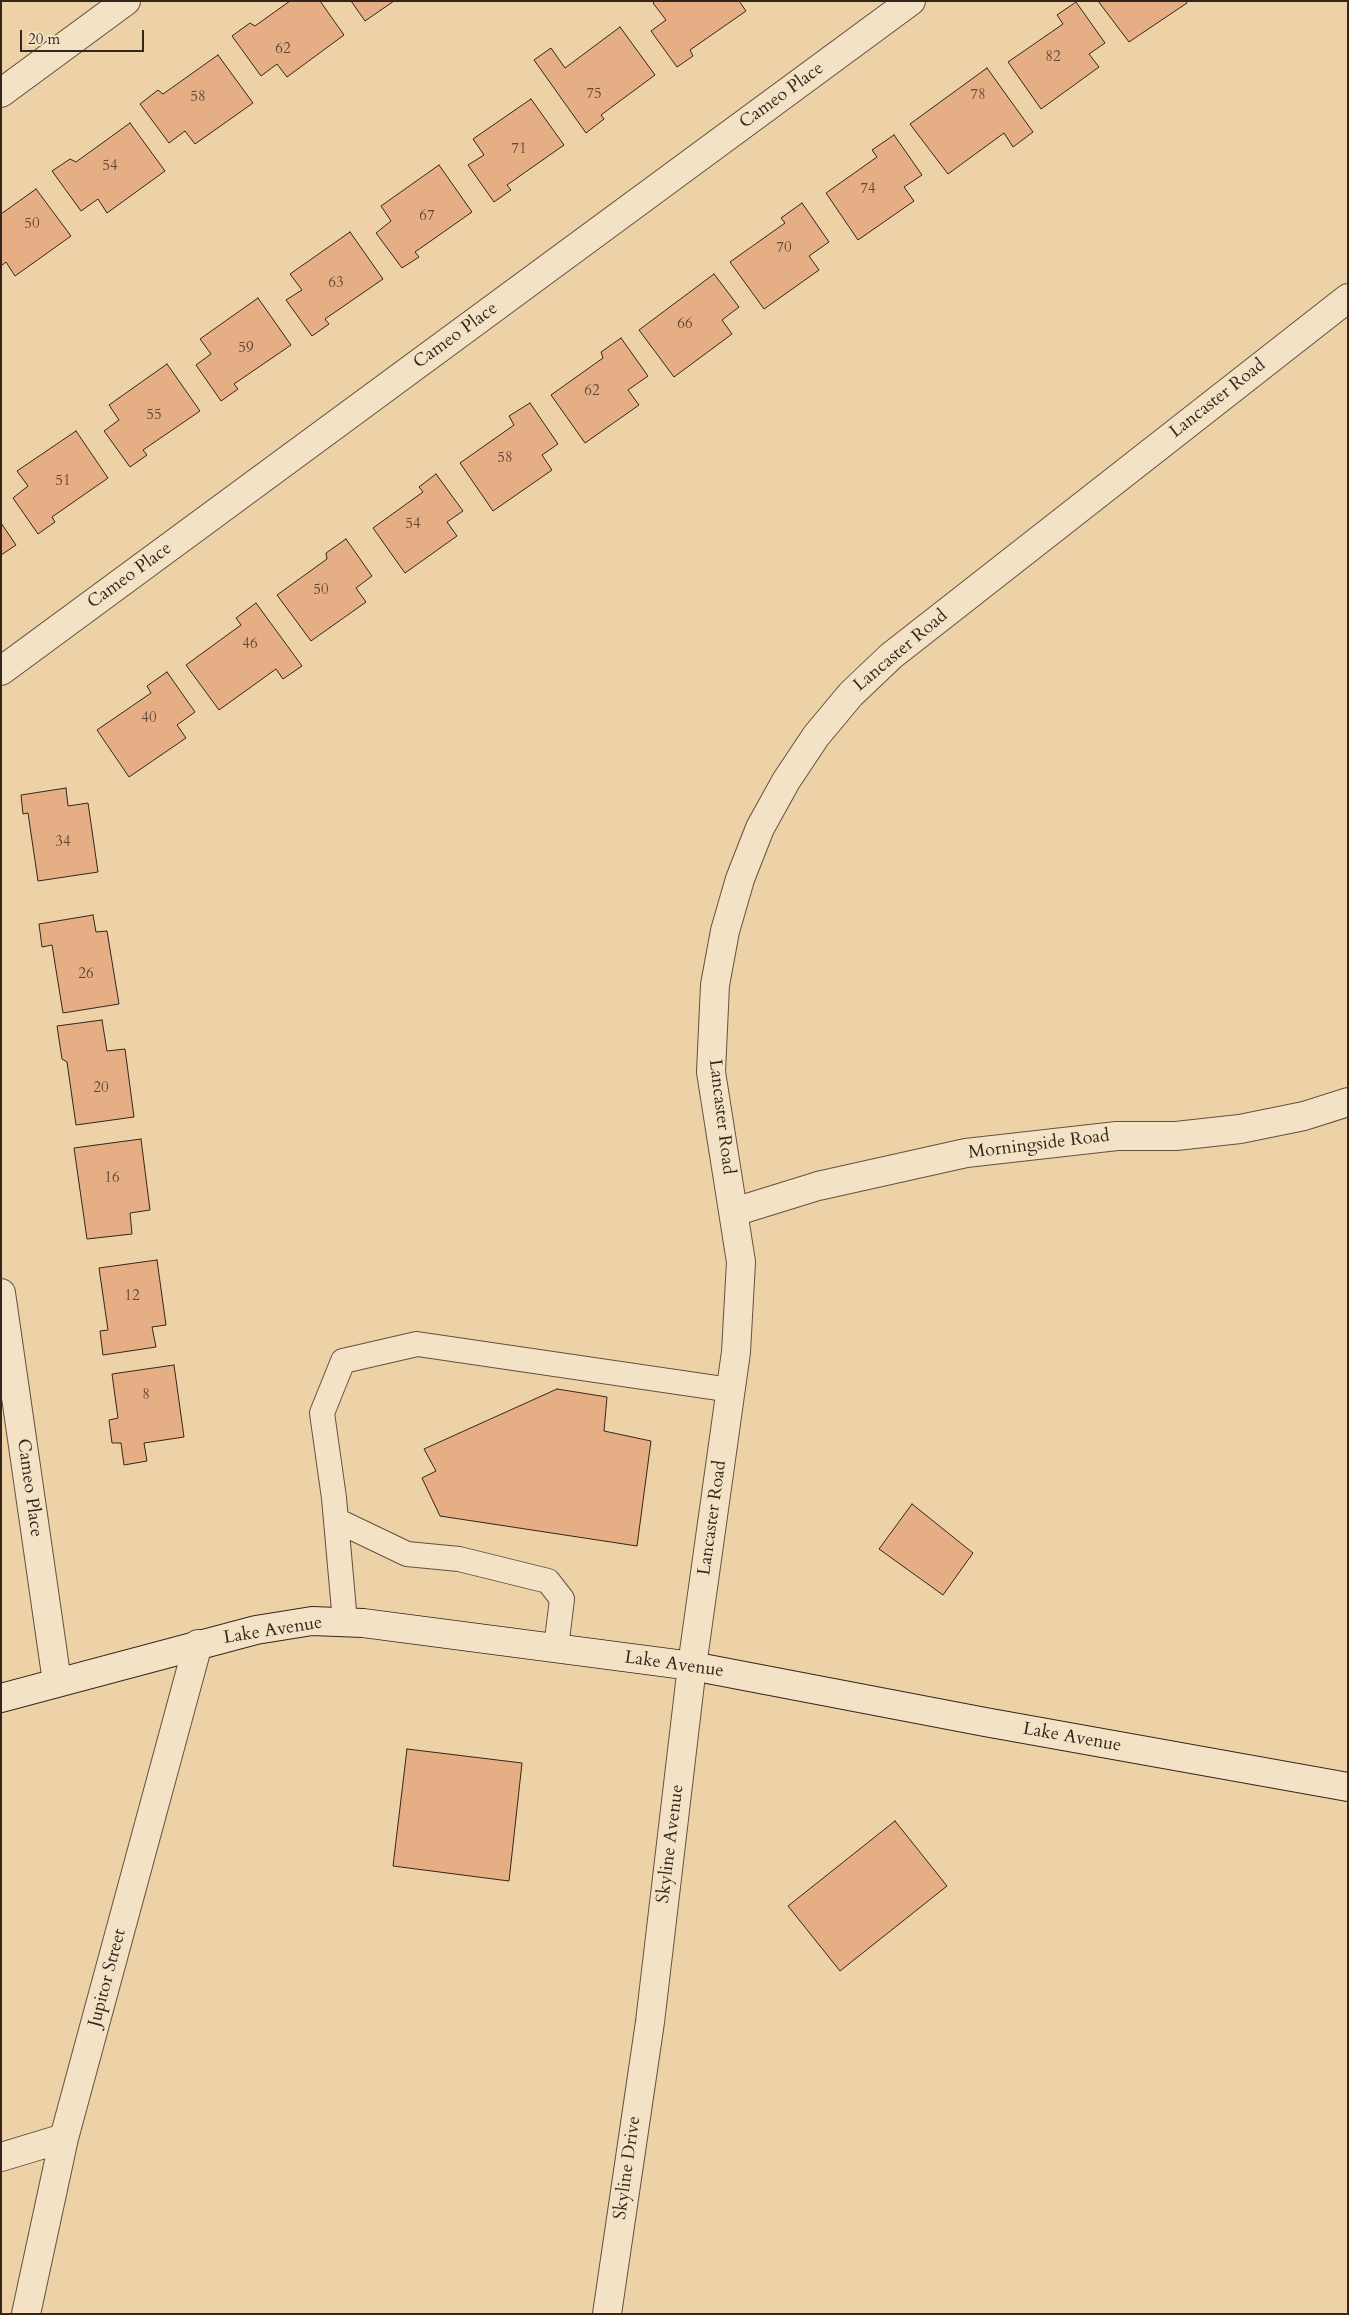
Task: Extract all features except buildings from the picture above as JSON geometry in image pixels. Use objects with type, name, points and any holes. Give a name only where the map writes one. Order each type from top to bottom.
[{"type":"street","points":[[1,93],[126,1]]},
{"type":"street","name":"Cameo Place","points":[[1,671],[911,1]]},
{"type":"street","name":"Lancaster Road","points":[[692,1666],[731,1390],[741,1262],[711,1072],[715,985],[725,931],[740,879],[760,828],[786,781],[816,736],[851,694],[891,656],[1348,298]]},
{"type":"street","name":"Morningside Road","points":[[734,1212],[818,1186],[966,1153],[1117,1136],[1176,1136],[1240,1130],[1304,1116],[1348,1102]]},
{"type":"street","name":"Cameo Place","points":[[1,1294],[57,1682]]},
{"type":"street","name":"Lake Avenue","points":[[1,1698],[256,1630],[312,1621],[345,1622],[692,1666],[976,1720],[1348,1787]]},
{"type":"street","name":"Jupitor Street","points":[[26,2314],[64,2138],[198,1644]]},
{"type":"street","name":"Skyline Avenue","points":[[650,2022],[692,1666]]},
{"type":"street","name":"Skyline Drive","points":[[607,2314],[650,2022]]},
{"type":"street","points":[[1,2157],[64,2138]]},
{"type":"lane","points":[[345,1622],[336,1520],[322,1413],[344,1361],[417,1344],[731,1390]]},
{"type":"lane","points":[[336,1520],[407,1554],[459,1559],[548,1581],[562,1599],[556,1648]]}]
